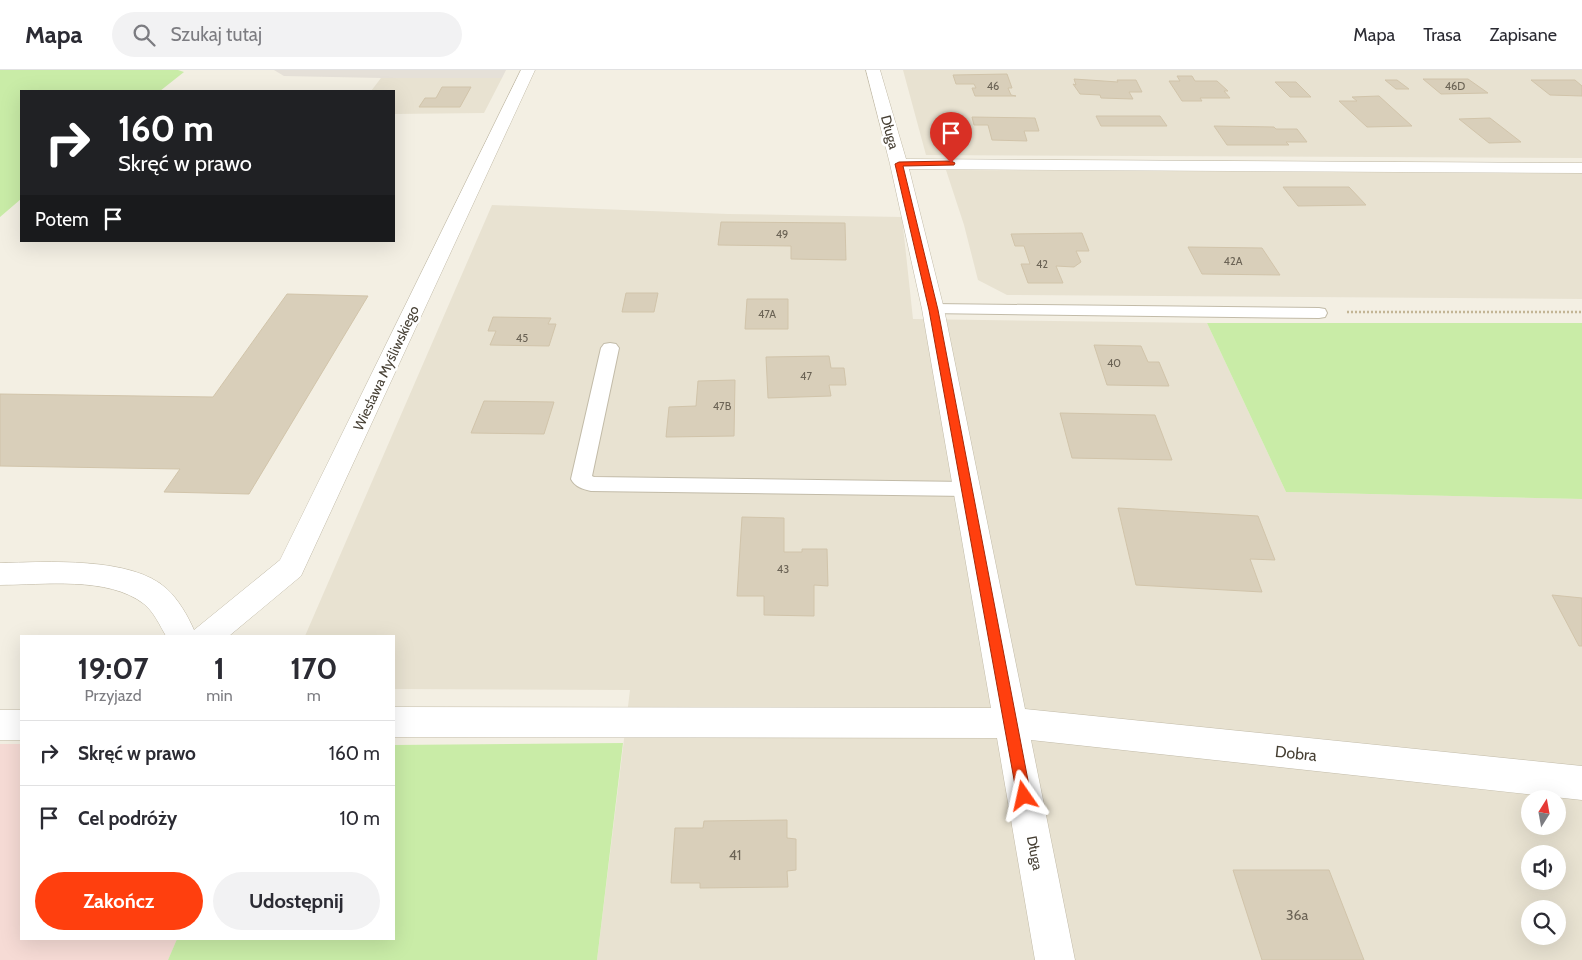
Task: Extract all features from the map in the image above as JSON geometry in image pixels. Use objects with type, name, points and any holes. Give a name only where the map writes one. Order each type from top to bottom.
[{"type":"street","name":"Wiesława Myśliwskiego","points":[[207,635],[291,568],[528,70]]},
{"type":"street","name":"Długa","points":[[873,70],[899,164],[933,310],[1055,960]]},
{"type":"street","points":[[899,164],[1582,168]]},
{"type":"street","points":[[0,574],[90,574],[128,582],[155,595],[181,635]]},
{"type":"street","name":"Dobra","points":[[395,722],[1010,723],[1582,783]]},
{"type":"street","points":[[0,725],[20,725]]},
{"type":"lane","points":[[933,310],[1319,313]]},
{"type":"lane","points":[[610,348],[582,480],[591,484],[967,488]]},
{"type":"path","points":[[1319,313],[1582,312]]},
{"type":"shaded area","points":[[274,70],[506,70],[502,78],[381,78],[284,76]]},
{"type":"shaded area","points":[[903,70],[1582,70],[1582,158],[926,155]]},
{"type":"shaded area","points":[[381,78],[502,78],[484,113],[395,114],[395,90],[372,90]]},
{"type":"shaded area","points":[[946,170],[1582,173],[1582,299],[1007,295],[978,280],[964,225]]},
{"type":"shaded area","points":[[492,205],[728,214],[902,217],[913,319],[1207,323],[1286,492],[1582,499],[1582,960],[597,960],[630,690],[395,689],[395,635],[305,635]]},
{"type":"shaded area","points":[[0,744],[20,744],[20,940],[177,940],[168,960],[0,960]]},
{"type":"green space","points":[[0,70],[178,70],[184,72],[161,90],[20,90],[20,200],[0,217]]},
{"type":"green space","points":[[1207,323],[1582,323],[1582,499],[1286,492]]},
{"type":"green space","points":[[623,743],[597,960],[168,960],[177,940],[395,940],[395,745]]},
{"type":"building","points":[[1007,74],[1012,88],[1008,88],[1011,95],[1016,96],[975,96],[972,88],[976,88],[974,84],[956,84],[953,75]]},
{"type":"building","points":[[1177,76],[1192,76],[1195,81],[1217,81],[1228,91],[1224,91],[1230,98],[1200,98],[1202,101],[1182,101],[1169,81],[1180,81]]},
{"type":"building","points":[[1074,79],[1118,82],[1117,80],[1136,80],[1142,92],[1129,92],[1133,99],[1101,98],[1100,95],[1080,94],[1073,84],[1076,85]]},
{"type":"building","points":[[1423,79],[1468,79],[1488,93],[1441,94]]},
{"type":"building","points":[[1385,80],[1397,80],[1409,89],[1396,89]]},
{"type":"building","points":[[1531,80],[1575,80],[1582,86],[1582,96],[1550,95]]},
{"type":"building","points":[[1275,82],[1296,82],[1311,97],[1290,97]]},
{"type":"building","points":[[442,87],[471,87],[460,107],[419,107],[425,98],[436,98]]},
{"type":"building","points":[[1379,96],[1412,126],[1367,127],[1339,101],[1357,101],[1352,97]]},
{"type":"building","points":[[1096,116],[1160,116],[1167,126],[1101,126]]},
{"type":"building","points":[[972,117],[1035,118],[1039,131],[1024,131],[1027,141],[992,140],[988,125],[974,125]]},
{"type":"building","points":[[1490,118],[1521,142],[1489,143],[1459,119]]},
{"type":"building","points":[[1214,126],[1297,129],[1307,142],[1286,142],[1289,145],[1227,145]]},
{"type":"building","points":[[1283,187],[1349,187],[1366,205],[1298,206]]},
{"type":"building","points":[[721,222],[845,223],[846,260],[791,259],[791,246],[718,245]]},
{"type":"building","points":[[1082,233],[1089,251],[1076,251],[1081,262],[1074,267],[1056,266],[1063,283],[1028,283],[1021,264],[1030,264],[1024,246],[1015,246],[1011,234]]},
{"type":"building","points":[[1188,247],[1262,248],[1280,275],[1202,274]]},
{"type":"building","points":[[626,293],[658,293],[654,312],[622,312]]},
{"type":"building","points":[[287,294],[368,296],[249,494],[164,492],[180,469],[0,466],[0,394],[213,397]]},
{"type":"building","points":[[747,299],[788,299],[788,329],[745,329]]},
{"type":"building","points":[[493,317],[551,318],[548,324],[556,324],[549,346],[490,345],[496,331],[488,331]]},
{"type":"building","points":[[1094,345],[1141,346],[1148,362],[1159,362],[1169,386],[1107,385]]},
{"type":"building","points":[[829,356],[831,368],[844,368],[846,385],[829,385],[831,396],[768,398],[766,357]]},
{"type":"building","points":[[735,380],[734,436],[666,437],[669,407],[696,406],[698,381]]},
{"type":"building","points":[[484,401],[554,402],[544,434],[471,433]]},
{"type":"building","points":[[1060,413],[1155,415],[1172,460],[1072,458]]},
{"type":"building","points":[[1118,508],[1258,516],[1275,560],[1250,559],[1262,592],[1136,585]]},
{"type":"building","points":[[742,517],[784,518],[784,552],[802,552],[802,549],[827,549],[828,586],[814,585],[814,616],[764,615],[764,596],[737,596]]},
{"type":"building","points":[[1552,595],[1582,598],[1582,646],[1579,646]]},
{"type":"building","points":[[787,820],[787,838],[796,839],[796,870],[787,871],[788,887],[700,888],[700,883],[671,883],[675,828],[703,828],[704,821]]},
{"type":"building","points":[[1233,870],[1329,870],[1364,960],[1262,960]]},
{"type":"route","points":[[951,163],[899,164],[933,310],[1024,796]]}]
